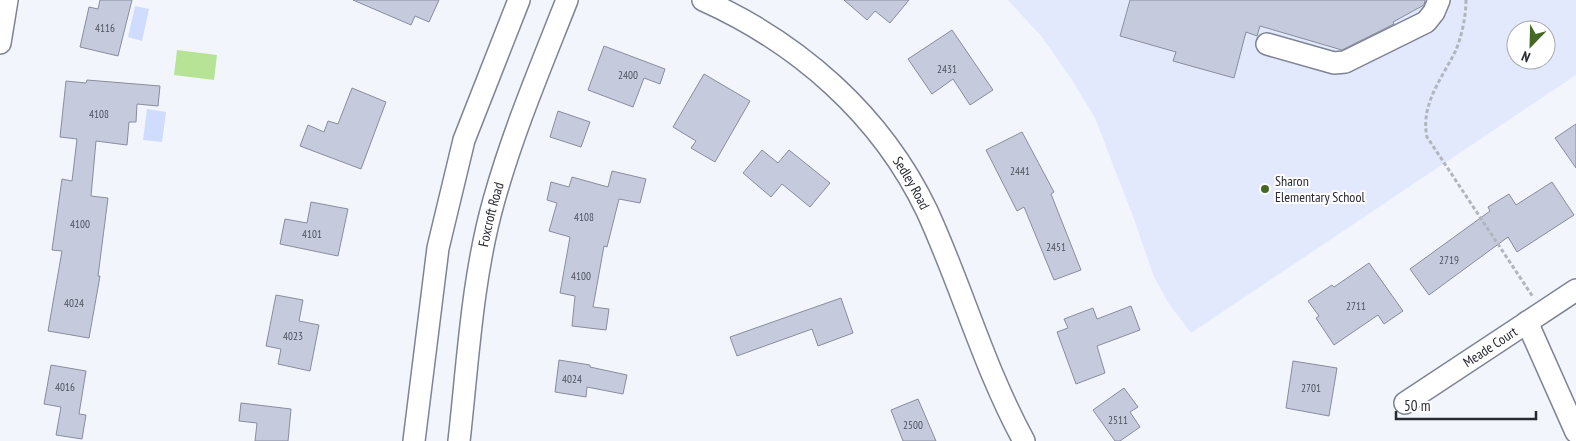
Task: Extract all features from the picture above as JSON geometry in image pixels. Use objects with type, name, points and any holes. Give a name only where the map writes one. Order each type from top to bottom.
[{"type":"street","points":[[0,43],[7,0]]},
{"type":"street","points":[[414,441],[438,248],[464,140],[519,0]]},
{"type":"street","name":"Foxcroft Road","points":[[459,441],[480,264],[494,201],[516,132],[567,0]]},
{"type":"street","name":"Sedley Road","points":[[703,0],[732,13],[801,56],[861,112],[892,152],[926,211],[988,366],[1024,441]]},
{"type":"street","points":[[1267,44],[1334,63],[1345,62],[1426,22],[1434,12],[1439,0]]},
{"type":"street","name":"Meade Court","points":[[1405,403],[1576,290]]},
{"type":"street","points":[[1535,317],[1576,432]]},
{"type":"path","points":[[1466,0],[1464,18],[1456,49],[1436,87],[1429,107],[1426,120],[1427,137],[1535,317]]},
{"type":"shaded area","name":"Sharon Elementary School","points":[[1008,0],[1576,0],[1576,75],[1191,333],[1169,304],[1154,277],[1095,118],[1072,80],[1042,37]]},
{"type":"green space","points":[[177,50],[217,55],[214,80],[174,75]]},
{"type":"water","points":[[135,6],[149,9],[142,41],[128,37]]},
{"type":"water","points":[[147,109],[166,112],[162,142],[143,140]]},
{"type":"building","points":[[100,0],[132,0],[118,56],[80,47],[89,7],[98,9]]},
{"type":"building","points":[[353,0],[439,0],[429,22],[415,16],[411,25]]},
{"type":"building","points":[[844,0],[909,0],[890,23],[875,11],[867,20]]},
{"type":"building","points":[[1130,0],[1425,0],[1424,5],[1393,22],[1394,24],[1342,50],[1260,26],[1257,36],[1246,32],[1234,78],[1173,61],[1176,52],[1120,36]]},
{"type":"building","points":[[952,30],[993,90],[970,105],[953,79],[932,94],[908,59]]},
{"type":"building","points":[[604,46],[665,69],[660,84],[644,78],[633,107],[588,90]]},
{"type":"building","points":[[704,74],[750,101],[715,162],[691,148],[696,141],[673,127]]},
{"type":"building","points":[[87,80],[160,86],[158,106],[137,104],[136,122],[129,122],[127,145],[96,141],[91,196],[108,198],[98,276],[100,276],[89,338],[48,331],[62,251],[52,250],[62,179],[72,181],[77,139],[60,137],[66,81],[86,83]]},
{"type":"building","points":[[352,88],[386,102],[361,169],[300,146],[308,125],[324,132],[328,121],[338,124]]},
{"type":"building","points":[[558,111],[590,122],[581,147],[550,137]]},
{"type":"building","points":[[1576,124],[1576,168],[1555,138]]},
{"type":"building","points":[[1022,132],[1054,192],[1051,194],[1081,270],[1054,280],[1024,207],[1017,211],[986,150]]},
{"type":"building","points":[[762,150],[778,163],[789,150],[830,183],[810,207],[782,184],[771,197],[743,173]]},
{"type":"building","points":[[612,171],[646,179],[640,203],[619,199],[607,247],[604,246],[593,307],[609,309],[606,330],[572,326],[575,296],[560,293],[570,237],[549,231],[557,203],[547,200],[551,182],[569,187],[572,177],[608,187]]},
{"type":"building","points":[[1552,182],[1574,215],[1517,252],[1508,237],[1429,295],[1410,269],[1490,211],[1488,207],[1509,194],[1516,205]]},
{"type":"building","points":[[311,202],[348,209],[338,256],[280,244],[285,219],[307,223]]},
{"type":"building","points":[[1369,263],[1403,311],[1384,324],[1378,315],[1334,345],[1316,318],[1319,316],[1308,301],[1332,285],[1334,287]]},
{"type":"building","points":[[276,295],[303,300],[299,321],[319,325],[310,371],[278,364],[281,349],[266,346]]},
{"type":"building","points":[[841,298],[853,333],[818,346],[812,329],[737,356],[730,337]]},
{"type":"building","points":[[1131,306],[1140,330],[1097,346],[1105,373],[1076,384],[1057,332],[1068,328],[1064,319],[1093,308],[1097,319]]},
{"type":"building","points":[[559,360],[590,365],[590,367],[627,375],[623,394],[587,387],[586,397],[555,392]]},
{"type":"building","points":[[1293,361],[1337,368],[1329,416],[1286,408]]},
{"type":"building","points":[[51,365],[86,371],[79,414],[86,415],[82,439],[56,435],[61,407],[44,404]]},
{"type":"building","points":[[1124,388],[1138,407],[1130,412],[1140,427],[1120,441],[1115,441],[1093,410]]},
{"type":"building","points":[[918,399],[936,441],[903,441],[891,410]]},
{"type":"building","points":[[241,403],[291,409],[288,441],[255,441],[257,423],[239,421]]},
{"type":"place","name":"Sharon Elementary School","points":[[1265,189]]}]
